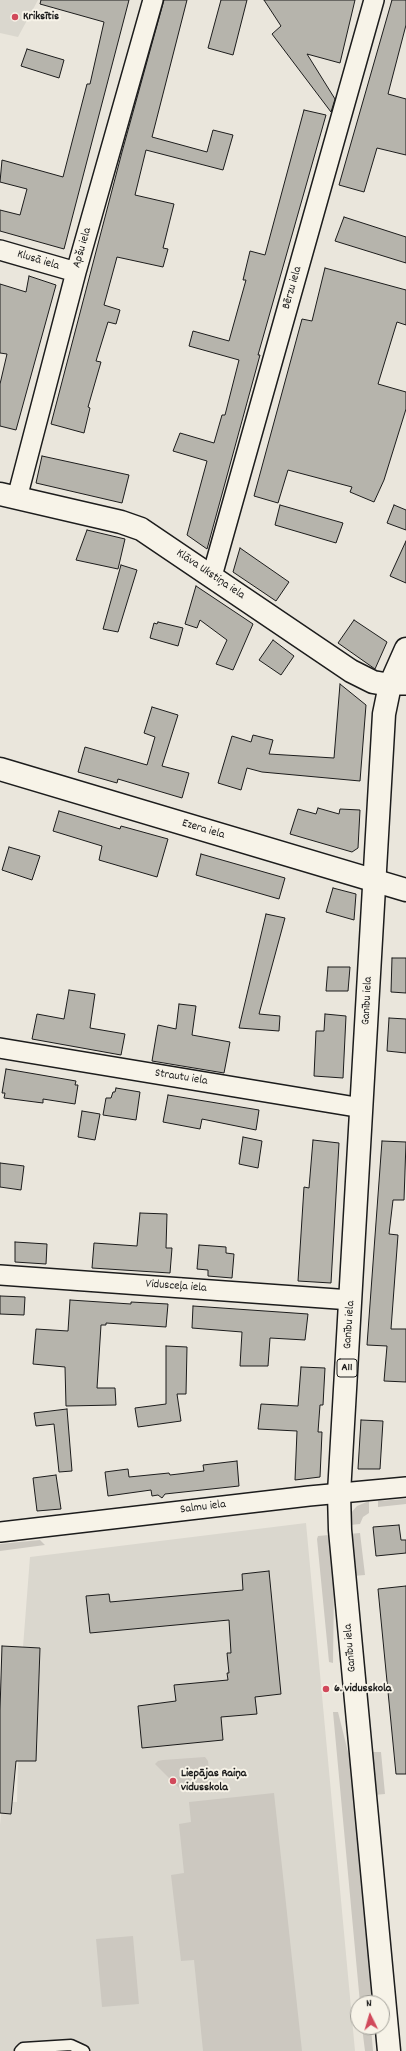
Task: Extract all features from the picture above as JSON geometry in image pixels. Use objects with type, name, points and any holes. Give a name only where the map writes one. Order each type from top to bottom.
[{"type":"main road","name":"Klāva Ukstiņa iela","points":[[9,496],[121,522],[141,529],[351,671],[373,682],[398,685]]},
{"type":"main road","name":"Ganību iela","points":[[389,2051],[342,1546],[339,1493],[384,714],[398,685],[406,648]]},
{"type":"main road","name":"Ezera iela","points":[[0,769],[406,890]]},
{"type":"street","name":"Apšu iela","points":[[9,496],[76,272],[153,0]]},
{"type":"street","name":"Bērzu iela","points":[[212,576],[374,0]]},
{"type":"street","name":"Klusā iela","points":[[0,250],[76,272]]},
{"type":"street","name":"Strautu iela","points":[[0,1048],[362,1108]]},
{"type":"street","name":"Vidusceļa iela","points":[[0,1275],[351,1300]]},
{"type":"street","name":"Salmu iela","points":[[0,1532],[339,1493],[406,1487]]},
{"type":"lane","points":[[20,2051],[23,2048],[71,2045],[84,2051]]},
{"type":"shaded area","name":"Kriksītis","points":[[0,0],[38,0],[18,37],[0,33]]},
{"type":"shaded area","points":[[406,1499],[406,1504],[378,1507],[378,1501]]},
{"type":"shaded area","points":[[369,1501],[369,1513],[363,1517],[360,1524],[350,1525],[350,1514],[357,1506]]},
{"type":"shaded area","name":"Liepājas Raiņa vidusskola","points":[[306,1523],[350,1997],[350,2035],[354,2035],[355,2051],[0,2051],[0,1825],[2,1802],[17,1802],[18,1761],[36,1761],[40,1648],[23,1647],[30,1557]]},
{"type":"shaded area","points":[[360,1533],[365,1575],[353,1576],[349,1534]]},
{"type":"shaded area","points":[[329,1535],[334,1584],[333,1663],[329,1662],[317,1539],[318,1536]]},
{"type":"shaded area","points":[[40,1540],[45,1545],[0,1551],[0,1544]]},
{"type":"shaded area","points":[[333,1712],[338,1712],[351,1764],[374,1995],[359,1995]]},
{"type":"shaded area","points":[[370,1752],[381,1752],[385,1794],[374,1795]]},
{"type":"shaded area","points":[[205,1757],[208,1761],[211,1787],[181,1790],[155,1764],[158,1761],[163,1760]]},
{"type":"shaded area","points":[[274,1793],[302,2051],[203,2051],[194,1960],[181,1961],[171,1875],[184,1873],[179,1824],[191,1822],[189,1802]]},
{"type":"shaded area","points":[[133,1936],[139,2004],[102,2007],[96,1939]]},
{"type":"shaded area","points":[[363,2035],[372,2035],[373,2051],[365,2051]]},
{"type":"building","points":[[41,0],[129,0],[64,249],[0,231],[0,210],[20,215],[27,189],[0,182],[2,160],[63,177],[87,84],[90,84],[104,22],[40,4]]},
{"type":"building","points":[[164,0],[187,0],[152,137],[207,152],[213,130],[233,135],[223,170],[146,150],[135,195],[174,204],[163,248],[168,249],[163,267],[117,257],[104,305],[120,310],[116,324],[108,322],[96,361],[101,362],[88,407],[90,408],[84,433],[51,424],[122,152]]},
{"type":"building","points":[[221,0],[247,0],[233,55],[208,48]]},
{"type":"building","points":[[264,0],[355,0],[340,63],[307,54],[335,99],[331,112],[272,34],[281,26]]},
{"type":"building","points":[[392,0],[406,0],[406,25],[388,94],[406,99],[406,155],[377,148],[364,192],[339,185]]},
{"type":"building","points":[[27,49],[64,60],[59,78],[21,66]]},
{"type":"building","points":[[304,110],[326,115],[258,355],[260,355],[207,549],[187,535],[207,461],[173,451],[180,433],[214,443],[222,415],[225,415],[239,360],[189,346],[193,331],[229,341],[246,280],[243,280],[250,251],[265,255]]},
{"type":"building","points":[[344,217],[406,237],[406,263],[335,241]]},
{"type":"building","points":[[325,268],[406,290],[406,325],[397,322],[378,384],[406,392],[406,409],[384,480],[374,502],[350,492],[352,487],[288,470],[278,503],[254,496],[302,319],[312,321]]},
{"type":"building","points":[[29,276],[56,285],[16,430],[0,426],[0,384],[7,354],[0,353],[0,284],[26,292]]},
{"type":"building","points":[[42,456],[129,475],[122,503],[36,483]]},
{"type":"building","points":[[280,505],[343,523],[336,543],[275,525]]},
{"type":"building","points":[[394,505],[406,510],[406,530],[387,523]]},
{"type":"building","points":[[87,530],[125,539],[118,569],[76,560]]},
{"type":"building","points":[[406,541],[406,583],[390,576]]},
{"type":"building","points":[[240,548],[289,582],[276,601],[233,572]]},
{"type":"building","points":[[121,565],[137,570],[118,632],[103,629]]},
{"type":"building","points":[[196,586],[253,624],[233,670],[216,664],[227,640],[200,620],[197,628],[185,624]]},
{"type":"building","points":[[354,620],[387,642],[375,669],[338,643]]},
{"type":"building","points":[[158,622],[183,628],[178,646],[150,638],[154,623],[157,624]]},
{"type":"building","points":[[273,640],[294,656],[281,675],[259,660]]},
{"type":"building","points":[[340,684],[366,705],[360,781],[262,772],[247,768],[241,790],[218,783],[232,736],[251,742],[253,735],[273,740],[269,754],[334,758]]},
{"type":"building","points":[[152,707],[178,715],[162,766],[189,773],[182,798],[118,779],[117,783],[78,772],[85,747],[147,765],[155,737],[144,733]]},
{"type":"building","points":[[318,808],[339,814],[340,809],[360,810],[358,848],[352,852],[290,834],[298,809],[316,814]]},
{"type":"building","points":[[59,811],[120,829],[121,826],[168,839],[157,877],[99,860],[102,846],[53,831]]},
{"type":"building","points":[[9,847],[40,856],[32,880],[2,870]]},
{"type":"building","points":[[201,854],[285,878],[279,899],[196,875]]},
{"type":"building","points":[[333,888],[356,894],[354,920],[326,912]]},
{"type":"building","points":[[266,914],[285,918],[259,1014],[280,1016],[279,1031],[239,1028]]},
{"type":"building","points":[[392,958],[406,958],[406,993],[391,992]]},
{"type":"building","points":[[328,967],[350,967],[348,991],[326,991]]},
{"type":"building","points":[[69,990],[95,994],[90,1028],[125,1034],[121,1055],[32,1039],[37,1014],[64,1019]]},
{"type":"building","points":[[179,1004],[196,1006],[192,1035],[230,1042],[224,1073],[152,1061],[158,1025],[176,1029]]},
{"type":"building","points":[[325,1014],[346,1016],[343,1078],[314,1076],[316,1031],[324,1031]]},
{"type":"building","points":[[389,1018],[406,1019],[406,1053],[387,1051]]},
{"type":"building","points":[[6,1069],[76,1081],[75,1085],[78,1085],[75,1104],[43,1099],[43,1103],[4,1098],[5,1093],[2,1093]]},
{"type":"building","points":[[116,1088],[140,1092],[136,1120],[103,1115],[106,1098],[111,1098]]},
{"type":"building","points":[[168,1095],[259,1110],[256,1130],[202,1119],[200,1129],[163,1122]]},
{"type":"building","points":[[82,1111],[100,1114],[95,1140],[78,1137]]},
{"type":"building","points":[[243,1137],[262,1141],[258,1168],[239,1164]]},
{"type":"building","points":[[313,1140],[339,1143],[331,1283],[298,1281],[304,1187],[309,1188]]},
{"type":"building","points":[[382,1141],[406,1142],[404,1200],[393,1200],[389,1234],[398,1235],[391,1329],[406,1329],[406,1382],[384,1381],[387,1346],[367,1345]]},
{"type":"building","points":[[0,1163],[24,1166],[21,1190],[0,1187]]},
{"type":"building","points":[[140,1213],[167,1214],[166,1248],[172,1248],[170,1273],[92,1268],[94,1243],[137,1246]]},
{"type":"building","points":[[15,1242],[47,1244],[46,1264],[15,1262]]},
{"type":"building","points":[[199,1245],[226,1247],[226,1253],[234,1254],[232,1278],[208,1276],[208,1270],[197,1269]]},
{"type":"building","points":[[0,1296],[25,1297],[24,1315],[0,1314]]},
{"type":"building","points":[[70,1300],[131,1304],[131,1302],[168,1304],[166,1327],[106,1323],[106,1325],[101,1325],[97,1388],[115,1388],[116,1405],[66,1406],[65,1367],[33,1364],[36,1329],[68,1331]]},
{"type":"building","points":[[193,1306],[308,1314],[305,1340],[270,1338],[268,1366],[240,1366],[242,1332],[192,1328]]},
{"type":"building","points":[[166,1346],[187,1347],[186,1394],[177,1394],[181,1421],[138,1427],[135,1408],[166,1404]]},
{"type":"building","points":[[301,1367],[325,1368],[323,1405],[320,1405],[318,1432],[322,1432],[320,1477],[295,1480],[297,1431],[258,1429],[261,1404],[298,1406]]},
{"type":"building","points":[[67,1409],[72,1471],[59,1472],[54,1424],[36,1426],[34,1413]]},
{"type":"building","points":[[361,1420],[383,1421],[380,1469],[358,1469]]},
{"type":"building","points":[[237,1461],[239,1486],[165,1494],[162,1498],[158,1495],[152,1496],[151,1490],[108,1496],[105,1472],[128,1469],[129,1477],[169,1473],[170,1475],[204,1471],[203,1465]]},
{"type":"building","points":[[56,1475],[61,1509],[37,1511],[33,1478]]},
{"type":"building","points":[[399,1525],[401,1540],[406,1540],[406,1553],[376,1556],[373,1527]]},
{"type":"building","points":[[269,1571],[281,1694],[255,1697],[257,1714],[221,1717],[223,1740],[142,1748],[138,1706],[176,1701],[174,1685],[228,1680],[227,1673],[229,1673],[227,1653],[231,1653],[229,1620],[90,1633],[86,1596],[109,1594],[110,1602],[243,1590],[242,1574]]},
{"type":"building","points":[[406,1586],[406,1774],[396,1774],[378,1589]]},
{"type":"building","points":[[2,1646],[40,1648],[36,1761],[16,1761],[11,1814],[0,1813],[0,1710]]},
{"type":"place","name":"Kriksītis","points":[[15,17]]},
{"type":"place","name":"6. vidusskola","points":[[326,1689]]},
{"type":"place","name":"Liepājas Raiņa vidusskola","points":[[173,1781]]}]
